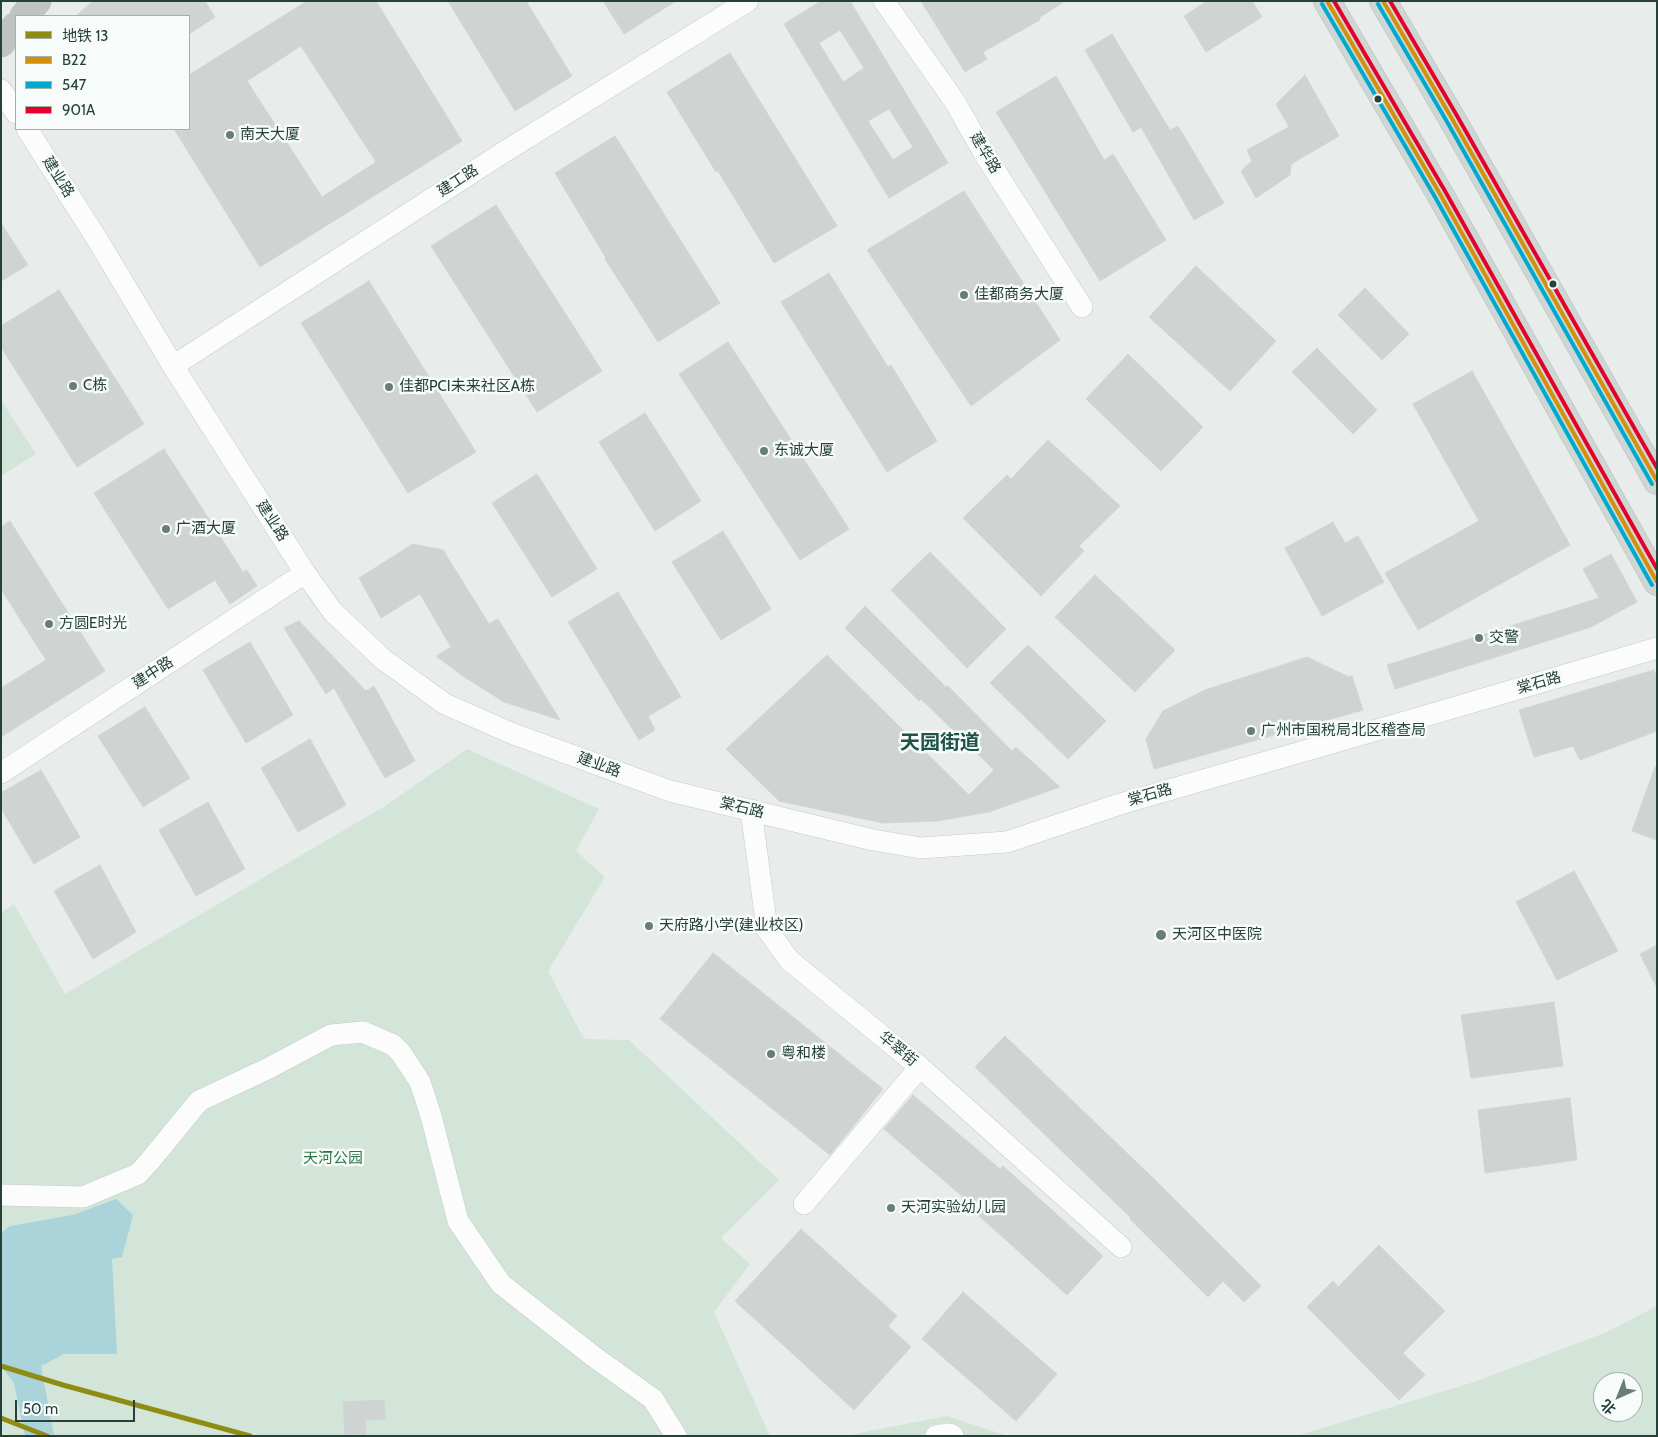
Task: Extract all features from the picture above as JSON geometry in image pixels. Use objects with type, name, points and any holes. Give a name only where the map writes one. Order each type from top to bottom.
[{"type":"highway","points":[[25,15],[37,1]]},
{"type":"highway","points":[[1,43],[15,27]]},
{"type":"main road","points":[[1327,1],[1440,194],[1657,582]]},
{"type":"main road","points":[[1383,1],[1452,117],[1657,481]]},
{"type":"street","name":"建工路","points":[[173,366],[504,152],[748,1]]},
{"type":"street","name":"建华路","points":[[884,1],[955,102],[985,155],[1082,307]]},
{"type":"street","points":[[1,90],[15,111]]},
{"type":"street","name":"建业路","points":[[28,130],[97,239],[173,366],[305,573],[333,612],[384,660],[445,704],[511,733],[639,780]]},
{"type":"street","name":"建中路","points":[[1,772],[305,573]]},
{"type":"street","name":"棠石路","points":[[639,780],[670,791],[873,840],[921,848],[1007,842],[1120,804],[1401,724],[1657,648]]},
{"type":"street","name":"华翠街","points":[[751,810],[767,929],[788,960],[920,1067],[1121,1248]]},
{"type":"street","points":[[1,1196],[83,1197],[138,1174],[200,1101],[269,1068],[331,1035],[363,1032],[393,1045],[401,1053],[420,1082],[431,1116],[458,1221],[500,1284],[593,1356],[653,1399],[676,1436]]},
{"type":"street","points":[[804,1204],[920,1067]]},
{"type":"street","points":[[936,1436],[949,1434],[953,1436]]},
{"type":"green space","points":[[1,400],[36,454],[1,476]]},
{"type":"green space","name":"天河公园","points":[[467,749],[599,809],[576,851],[605,877],[548,971],[584,1039],[629,1040],[779,1180],[721,1238],[750,1264],[714,1312],[770,1436],[1,1436],[1,913],[14,904],[65,994],[385,806]]},
{"type":"green space","points":[[1657,1306],[1657,1436],[1296,1436],[1471,1383],[1607,1332]]},
{"type":"green space","points":[[947,1416],[1008,1436],[843,1436]]},
{"type":"water","points":[[116,1199],[133,1215],[122,1257],[112,1259],[117,1354],[64,1354],[41,1366],[54,1436],[25,1436],[14,1383],[1,1366],[1,1233],[10,1226],[73,1215]]},
{"type":"building","points":[[93,1],[205,1],[215,17],[190,33],[190,15],[77,15]]},
{"type":"building","name":"南天大厦","points":[[307,1],[376,1],[462,141],[260,267],[175,130],[190,130],[190,74]],"holes":[[[301,46],[376,162],[322,197],[247,81]]]},
{"type":"building","points":[[448,1],[526,1],[572,76],[515,111]]},
{"type":"building","points":[[603,1],[676,1],[624,34]]},
{"type":"building","points":[[821,1],[850,1],[948,163],[889,198],[784,24]],"holes":[[[840,30],[864,68],[843,82],[819,43]],[[889,109],[913,147],[893,160],[868,121]]]},
{"type":"building","points":[[921,1],[1065,1],[1039,18],[1040,20],[983,52],[987,59],[965,72]]},
{"type":"building","points":[[1207,1],[1252,1],[1262,17],[1206,52],[1184,16]]},
{"type":"building","points":[[1112,34],[1170,130],[1178,126],[1224,203],[1194,220],[1141,127],[1133,132],[1085,50]]},
{"type":"building","points":[[730,53],[837,226],[774,263],[667,92]]},
{"type":"building","points":[[1305,75],[1339,136],[1291,164],[1290,175],[1256,198],[1241,171],[1252,161],[1247,150],[1289,127],[1276,104]]},
{"type":"building","points":[[1056,76],[1104,160],[1113,154],[1166,240],[1100,281],[996,112]]},
{"type":"building","points":[[615,136],[720,303],[658,342],[605,259],[555,173]]},
{"type":"building","name":"佳都商务大厦","points":[[964,191],[1060,340],[971,406],[867,250]]},
{"type":"building","points":[[496,205],[602,371],[537,412],[431,246]]},
{"type":"building","points":[[1,223],[28,265],[1,281]]},
{"type":"building","points":[[1196,266],[1276,341],[1230,391],[1149,317]]},
{"type":"building","points":[[829,273],[888,367],[891,365],[937,441],[887,472],[781,302]]},
{"type":"building","name":"佳都PCI未来社区A栋","points":[[369,281],[476,452],[408,493],[301,323]]},
{"type":"building","points":[[1365,288],[1409,334],[1382,360],[1338,315]]},
{"type":"building","name":"C栋","points":[[59,290],[144,424],[77,467],[1,347],[1,326]]},
{"type":"building","name":"东诚大厦","points":[[728,342],[849,529],[800,560],[679,374]]},
{"type":"building","points":[[1317,348],[1377,410],[1353,434],[1292,372]]},
{"type":"building","points":[[1128,354],[1203,427],[1161,471],[1086,399]]},
{"type":"building","points":[[1472,371],[1570,545],[1418,630],[1385,573],[1479,521],[1413,404]]},
{"type":"building","points":[[645,413],[701,501],[655,531],[599,442]]},
{"type":"building","points":[[1048,440],[1120,506],[1079,546],[1084,551],[1041,596],[963,518],[1007,475],[1011,479]]},
{"type":"building","name":"广酒大厦","points":[[164,449],[243,572],[247,570],[257,586],[230,604],[215,580],[168,609],[94,493]]},
{"type":"building","points":[[537,474],[597,569],[552,597],[492,503]]},
{"type":"building","name":"方圆E时光","points":[[10,521],[105,671],[1,737],[1,688],[46,660],[1,589],[1,527]]},
{"type":"building","points":[[1333,522],[1345,543],[1358,536],[1384,582],[1322,616],[1285,548]]},
{"type":"building","points":[[723,531],[771,609],[721,640],[672,562]]},
{"type":"building","points":[[413,544],[443,550],[489,624],[498,619],[560,720],[504,702],[436,656],[451,647],[420,594],[381,618],[359,578]]},
{"type":"building","points":[[930,552],[1006,629],[967,668],[891,590]]},
{"type":"building","points":[[1611,554],[1637,602],[1591,627],[1395,689],[1387,665],[1599,598],[1583,569]]},
{"type":"building","points":[[1095,575],[1175,650],[1135,692],[1055,617]]},
{"type":"building","points":[[618,592],[681,697],[648,716],[655,730],[639,740],[568,622]]},
{"type":"building","points":[[865,606],[1012,751],[1016,747],[1060,787],[989,812],[937,821],[883,823],[779,801],[726,749],[827,655],[969,795],[994,770],[921,699],[919,701],[845,628]]},
{"type":"building","points":[[299,621],[366,691],[374,686],[415,761],[385,778],[334,688],[326,694],[284,628]]},
{"type":"building","points":[[250,642],[293,715],[246,743],[203,670]]},
{"type":"building","points":[[1028,645],[1106,721],[1068,759],[990,683]]},
{"type":"building","points":[[1307,657],[1349,677],[1352,676],[1363,710],[1154,769],[1146,739],[1163,711],[1205,690]]},
{"type":"building","points":[[1654,670],[1657,678],[1657,731],[1580,760],[1573,746],[1534,757],[1519,710]]},
{"type":"building","points":[[145,707],[190,778],[143,807],[98,736]]},
{"type":"building","points":[[310,739],[346,805],[298,832],[261,768]]},
{"type":"building","points":[[1655,767],[1657,767],[1657,840],[1632,831]]},
{"type":"building","points":[[41,770],[80,837],[34,864],[1,808],[1,793]]},
{"type":"building","points":[[208,802],[245,869],[196,896],[159,830]]},
{"type":"building","points":[[100,865],[136,932],[93,959],[54,891]]},
{"type":"building","points":[[1574,871],[1618,951],[1557,980],[1516,902]]},
{"type":"building","points":[[1657,945],[1657,988],[1640,954]]},
{"type":"building","name":"粤和楼","points":[[713,953],[883,1089],[830,1155],[660,1019]]},
{"type":"building","points":[[1554,1002],[1563,1066],[1471,1078],[1461,1015]]},
{"type":"building","points":[[1005,1036],[1152,1177],[1261,1286],[1244,1302],[1223,1281],[1208,1297],[1131,1218],[975,1067]]},
{"type":"building","points":[[913,1095],[1000,1169],[1003,1166],[1103,1256],[1067,1295],[968,1206],[970,1203],[884,1129]]},
{"type":"building","points":[[1570,1098],[1577,1160],[1485,1173],[1478,1110]]},
{"type":"building","points":[[801,1229],[897,1316],[888,1326],[911,1347],[854,1410],[735,1301]]},
{"type":"building","points":[[1379,1245],[1445,1311],[1403,1353],[1425,1375],[1399,1400],[1307,1307],[1333,1281],[1338,1287]]},
{"type":"building","points":[[963,1292],[1057,1374],[1016,1421],[922,1339]]},
{"type":"building","points":[[384,1400],[385,1419],[365,1420],[366,1436],[345,1436],[343,1402]]},
{"type":"metro line","name":"13","points":[[1,1366],[63,1385],[250,1436]]},
{"type":"metro line","name":"13","points":[[1,1418],[47,1436]]},
{"type":"transit line","name":"B22","points":[[1327,1],[1440,194],[1657,582]]},
{"type":"transit line","name":"901A","points":[[1334,1],[1445,191],[1657,569]]},
{"type":"transit line","name":"B22","points":[[1383,1],[1451,117],[1657,481]]},
{"type":"transit line","name":"901A","points":[[1390,1],[1657,468]]},
{"type":"transit line","name":"547","points":[[1322,4],[1435,197],[1652,585]]},
{"type":"transit line","name":"547","points":[[1378,4],[1446,120],[1652,484]]},
{"type":"place","name":"南天大厦","points":[[230,135]]},
{"type":"place","name":"佳都商务大厦","points":[[964,295]]},
{"type":"place","name":"C栋","points":[[73,386]]},
{"type":"place","name":"佳都PCI未来社区A栋","points":[[389,387]]},
{"type":"place","name":"东诚大厦","points":[[764,451]]},
{"type":"place","name":"广酒大厦","points":[[166,529]]},
{"type":"place","name":"方圆E时光","points":[[49,624]]},
{"type":"place","name":"交警","points":[[1479,638]]},
{"type":"place","name":"广州市国税局北区稽查局","points":[[1251,731]]},
{"type":"place","name":"天府路小学(建业校区)","points":[[649,926]]},
{"type":"place","name":"天河区中医院","points":[[1161,935]]},
{"type":"place","name":"粤和楼","points":[[771,1054]]},
{"type":"place","name":"天河实验幼儿园","points":[[891,1208]]},
{"type":"district","name":"天园街道","points":[[940,743]]}]
